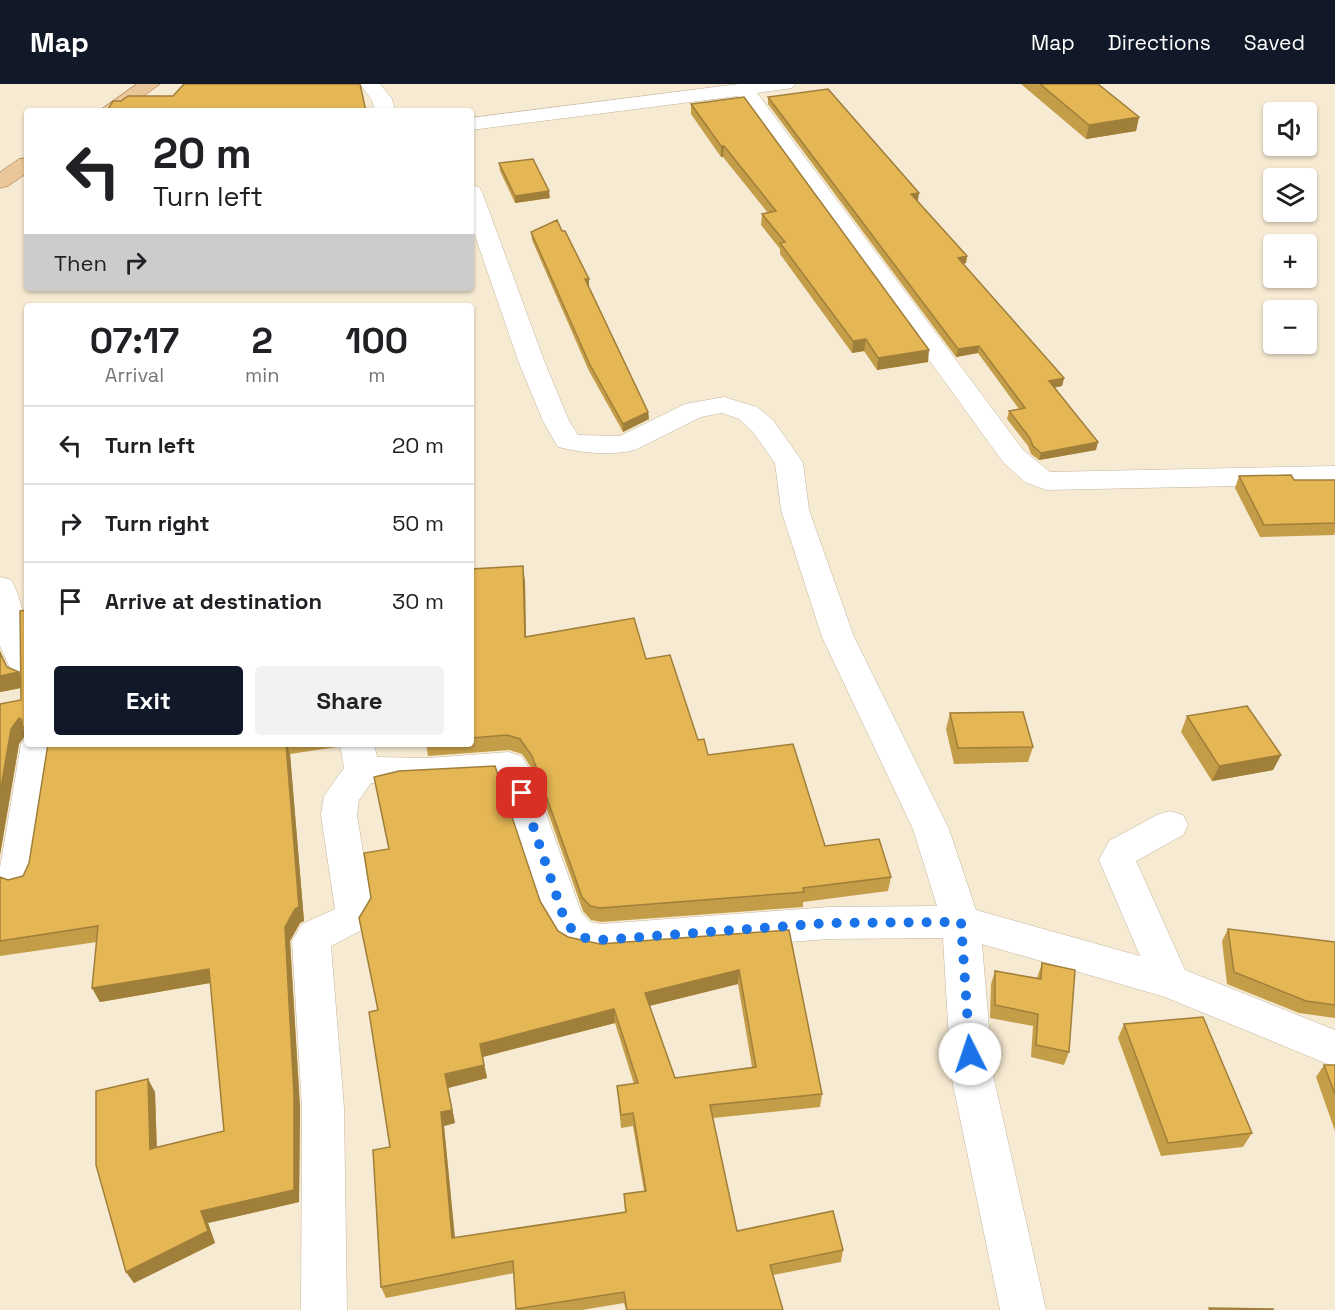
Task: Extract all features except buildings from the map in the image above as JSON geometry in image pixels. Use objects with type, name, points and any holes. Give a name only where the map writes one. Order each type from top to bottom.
[{"type":"main road","points":[[114,108],[150,84]]},
{"type":"main road","points":[[0,181],[24,166]]},
{"type":"street","points":[[370,84],[382,99],[384,108]]},
{"type":"street","points":[[474,124],[745,91],[785,84]]},
{"type":"street","points":[[745,91],[1013,456],[1035,476],[1046,481],[1099,481],[1335,475]]},
{"type":"street","points":[[474,200],[532,363],[556,421],[568,441],[584,445],[626,444],[694,410],[724,405],[748,413],[763,426],[789,463],[795,510],[838,637],[931,829],[961,922],[972,1076],[1023,1310]]},
{"type":"street","points":[[0,587],[24,692]]},
{"type":"street","points":[[17,877],[38,747]]},
{"type":"street","points":[[324,1310],[323,1108],[311,941],[315,933],[348,920],[354,913],[339,815],[342,796],[359,757],[428,771],[508,765],[514,771],[564,918],[572,931],[580,938],[601,940],[829,923],[961,922],[1172,982],[1335,1049]]},
{"type":"street","points":[[1170,825],[1122,851],[1117,860],[1172,982]]},
{"type":"route","points":[[522,793],[559,906],[572,931],[580,938],[601,940],[829,923],[961,922],[970,1054]]}]
